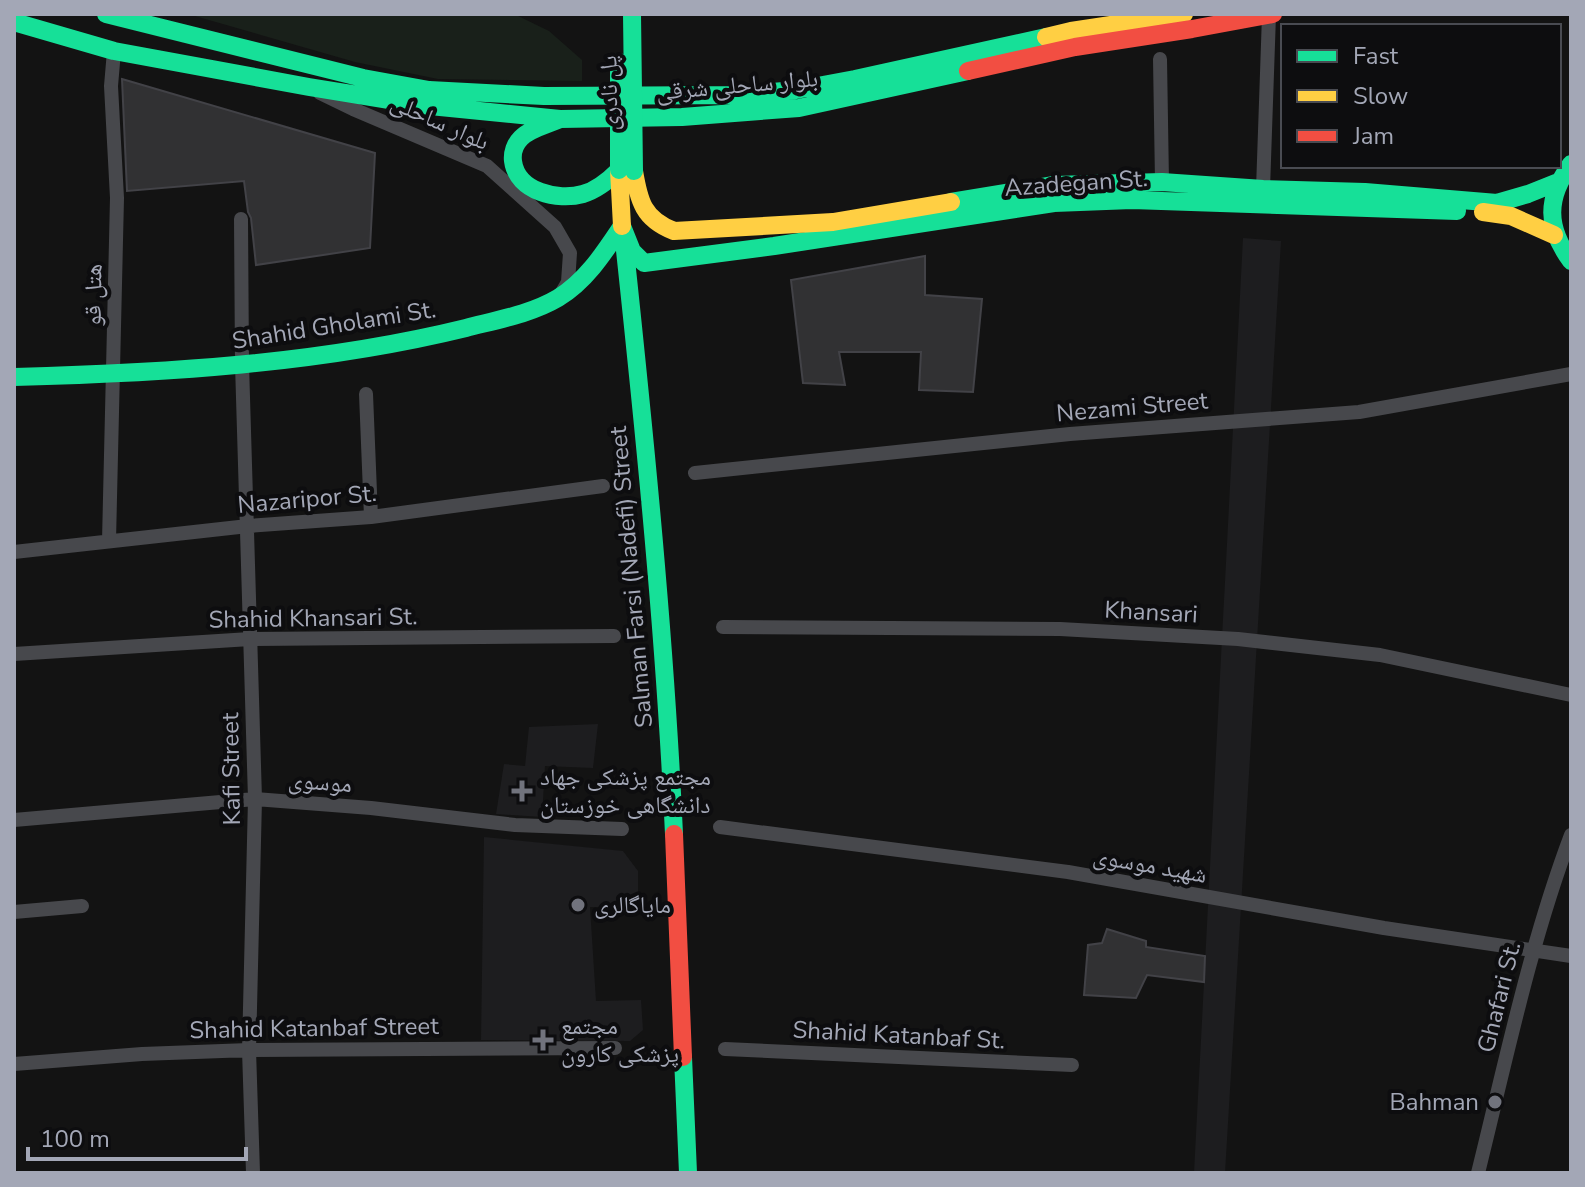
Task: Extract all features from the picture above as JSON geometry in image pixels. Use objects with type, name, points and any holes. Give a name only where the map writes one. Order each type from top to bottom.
[{"type":"main road","name":"بلوار ساحلی شرقی","points":[[106,14],[363,78],[429,90],[544,96],[707,95],[796,90],[1071,31],[1184,14]]},
{"type":"main road","name":"پل نادری","points":[[619,14],[626,170]]},
{"type":"main road","name":"پل نادری","points":[[626,170],[632,14]]},
{"type":"main road","name":"بلوار ساحلی شرقی","points":[[14,22],[114,51],[309,87],[420,105],[560,119],[682,117],[799,108],[1075,47],[1271,14]]},
{"type":"main road","points":[[114,51],[125,20]]},
{"type":"main road","points":[[560,119],[521,138],[512,152],[516,174],[524,184],[552,196],[580,195],[626,170]]},
{"type":"main road","points":[[1571,164],[1558,182],[1552,199],[1551,217],[1554,235],[1571,261]]},
{"type":"main road","name":"Salman Farsi (Nadefi) Street","points":[[626,170],[622,226],[649,476],[661,632],[674,827],[688,1173]]},
{"type":"main road","name":"Azadegan St.","points":[[626,170],[642,205],[659,226],[674,231],[833,222],[1054,185],[1162,182],[1365,192],[1497,203],[1558,182]]},
{"type":"main road","name":"Azadegan St.","points":[[622,226],[635,257],[644,263],[1054,203],[1132,200],[1497,212],[1515,216],[1554,235]]},
{"type":"main road","name":"Shahid Gholami St.","points":[[14,377],[114,374],[242,364],[345,351],[445,333],[529,311],[559,298],[599,261],[622,226]]},
{"type":"street","points":[[1263,189],[1271,14]]},
{"type":"street","name":"هتل قو","points":[[109,541],[117,198],[111,86],[114,51]]},
{"type":"street","points":[[1160,59],[1162,182]]},
{"type":"street","name":"بلوار ساحلی","points":[[309,87],[487,166],[555,227],[570,253],[568,282],[559,298]]},
{"type":"street","name":"Kafi Street","points":[[241,219],[242,364],[255,799],[249,1050],[253,1173]]},
{"type":"street","name":"Nezami Street","points":[[695,473],[1070,434],[1359,412],[1571,374]]},
{"type":"street","points":[[366,394],[371,517]]},
{"type":"street","name":"Nazaripor St.","points":[[14,552],[248,526],[371,517],[603,486]]},
{"type":"street","name":"Khansari","points":[[723,627],[1060,629],[1238,639],[1380,655],[1571,695]]},
{"type":"street","name":"Shahid Khansari St.","points":[[14,654],[250,639],[614,636]]},
{"type":"street","name":"موسوی","points":[[14,820],[255,799],[371,808],[515,825],[622,829]]},
{"type":"street","name":"شهید موسوی","points":[[720,827],[1068,872],[1384,928],[1571,956]]},
{"type":"street","name":"Ghafari St.","points":[[1478,1173],[1534,951],[1556,873],[1571,835]]},
{"type":"street","points":[[14,912],[82,906]]},
{"type":"street","name":"Shahid Katanbaf Street","points":[[14,1064],[249,1050],[615,1048]]},
{"type":"street","name":"Shahid Katanbaf St.","points":[[725,1049],[1072,1065]]},
{"type":"shaded area","points":[[188,14],[514,14],[549,31],[582,60],[582,81],[438,79],[355,62]]},
{"type":"shaded area","points":[[1243,238],[1281,241],[1225,1173],[1194,1173]]},
{"type":"shaded area","name":"مجتمع پزشکی جهاد دانشگاهی خوزستان","points":[[598,724],[593,768],[545,766],[542,817],[496,814],[504,764],[525,766],[529,727]]},
{"type":"shaded area","points":[[484,837],[623,851],[638,871],[638,907],[590,907],[596,1001],[641,1000],[643,1030],[630,1041],[481,1040]]},
{"type":"building","points":[[122,79],[375,153],[370,248],[256,265],[244,181],[127,191]]},
{"type":"building","points":[[925,256],[925,295],[982,299],[973,392],[919,390],[921,352],[839,352],[845,385],[803,383],[791,280]]},
{"type":"building","points":[[1107,929],[1146,941],[1146,947],[1205,956],[1204,982],[1147,975],[1136,998],[1084,995],[1088,945],[1102,943]]},
{"type":"traffic: fast","points":[[106,14],[363,78],[429,90],[544,96],[737,95],[796,90],[1046,37]]},
{"type":"traffic: fast","points":[[632,14],[634,171]]},
{"type":"traffic: fast","points":[[14,22],[114,51],[309,87],[420,105],[560,119],[682,117],[799,108],[968,71]]},
{"type":"traffic: fast","points":[[619,62],[619,170]]},
{"type":"traffic: fast","points":[[560,119],[530,132],[517,143],[513,161],[516,172],[530,187],[551,195],[573,196],[598,187],[619,170]]},
{"type":"traffic: fast","points":[[1571,164],[1557,189],[1552,212],[1557,236],[1571,261]]},
{"type":"traffic: fast","points":[[951,202],[1054,185],[1162,182],[1365,192],[1497,203],[1558,182]]},
{"type":"traffic: fast","points":[[622,226],[632,251],[644,263],[1054,203],[1132,200],[1457,211]]},
{"type":"traffic: fast","points":[[14,377],[128,373],[298,358],[411,340],[490,322],[537,308],[568,291],[594,266],[622,226]]},
{"type":"traffic: fast","points":[[624,241],[660,611],[674,834]]},
{"type":"traffic: fast","points":[[683,1057],[688,1173]]},
{"type":"traffic: slow","points":[[1046,37],[1184,14]]},
{"type":"traffic: slow","points":[[619,170],[622,226]]},
{"type":"traffic: slow","points":[[634,171],[644,208],[655,221],[674,231],[833,222],[951,202]]},
{"type":"traffic: slow","points":[[1483,212],[1511,216],[1554,235]]},
{"type":"traffic: jam","points":[[968,71],[1075,47],[1273,14]]},
{"type":"traffic: jam","points":[[674,834],[683,1057]]},
{"type":"place","name":"مجتمع پزشکی جهاد دانشگاهی خوزستان","points":[[522,791]]},
{"type":"place","name":"مایاگالری","points":[[578,905]]},
{"type":"place","name":"مجتمع پزشکی کارون","points":[[543,1040]]},
{"type":"place","name":"Bahman","points":[[1495,1102]]}]
